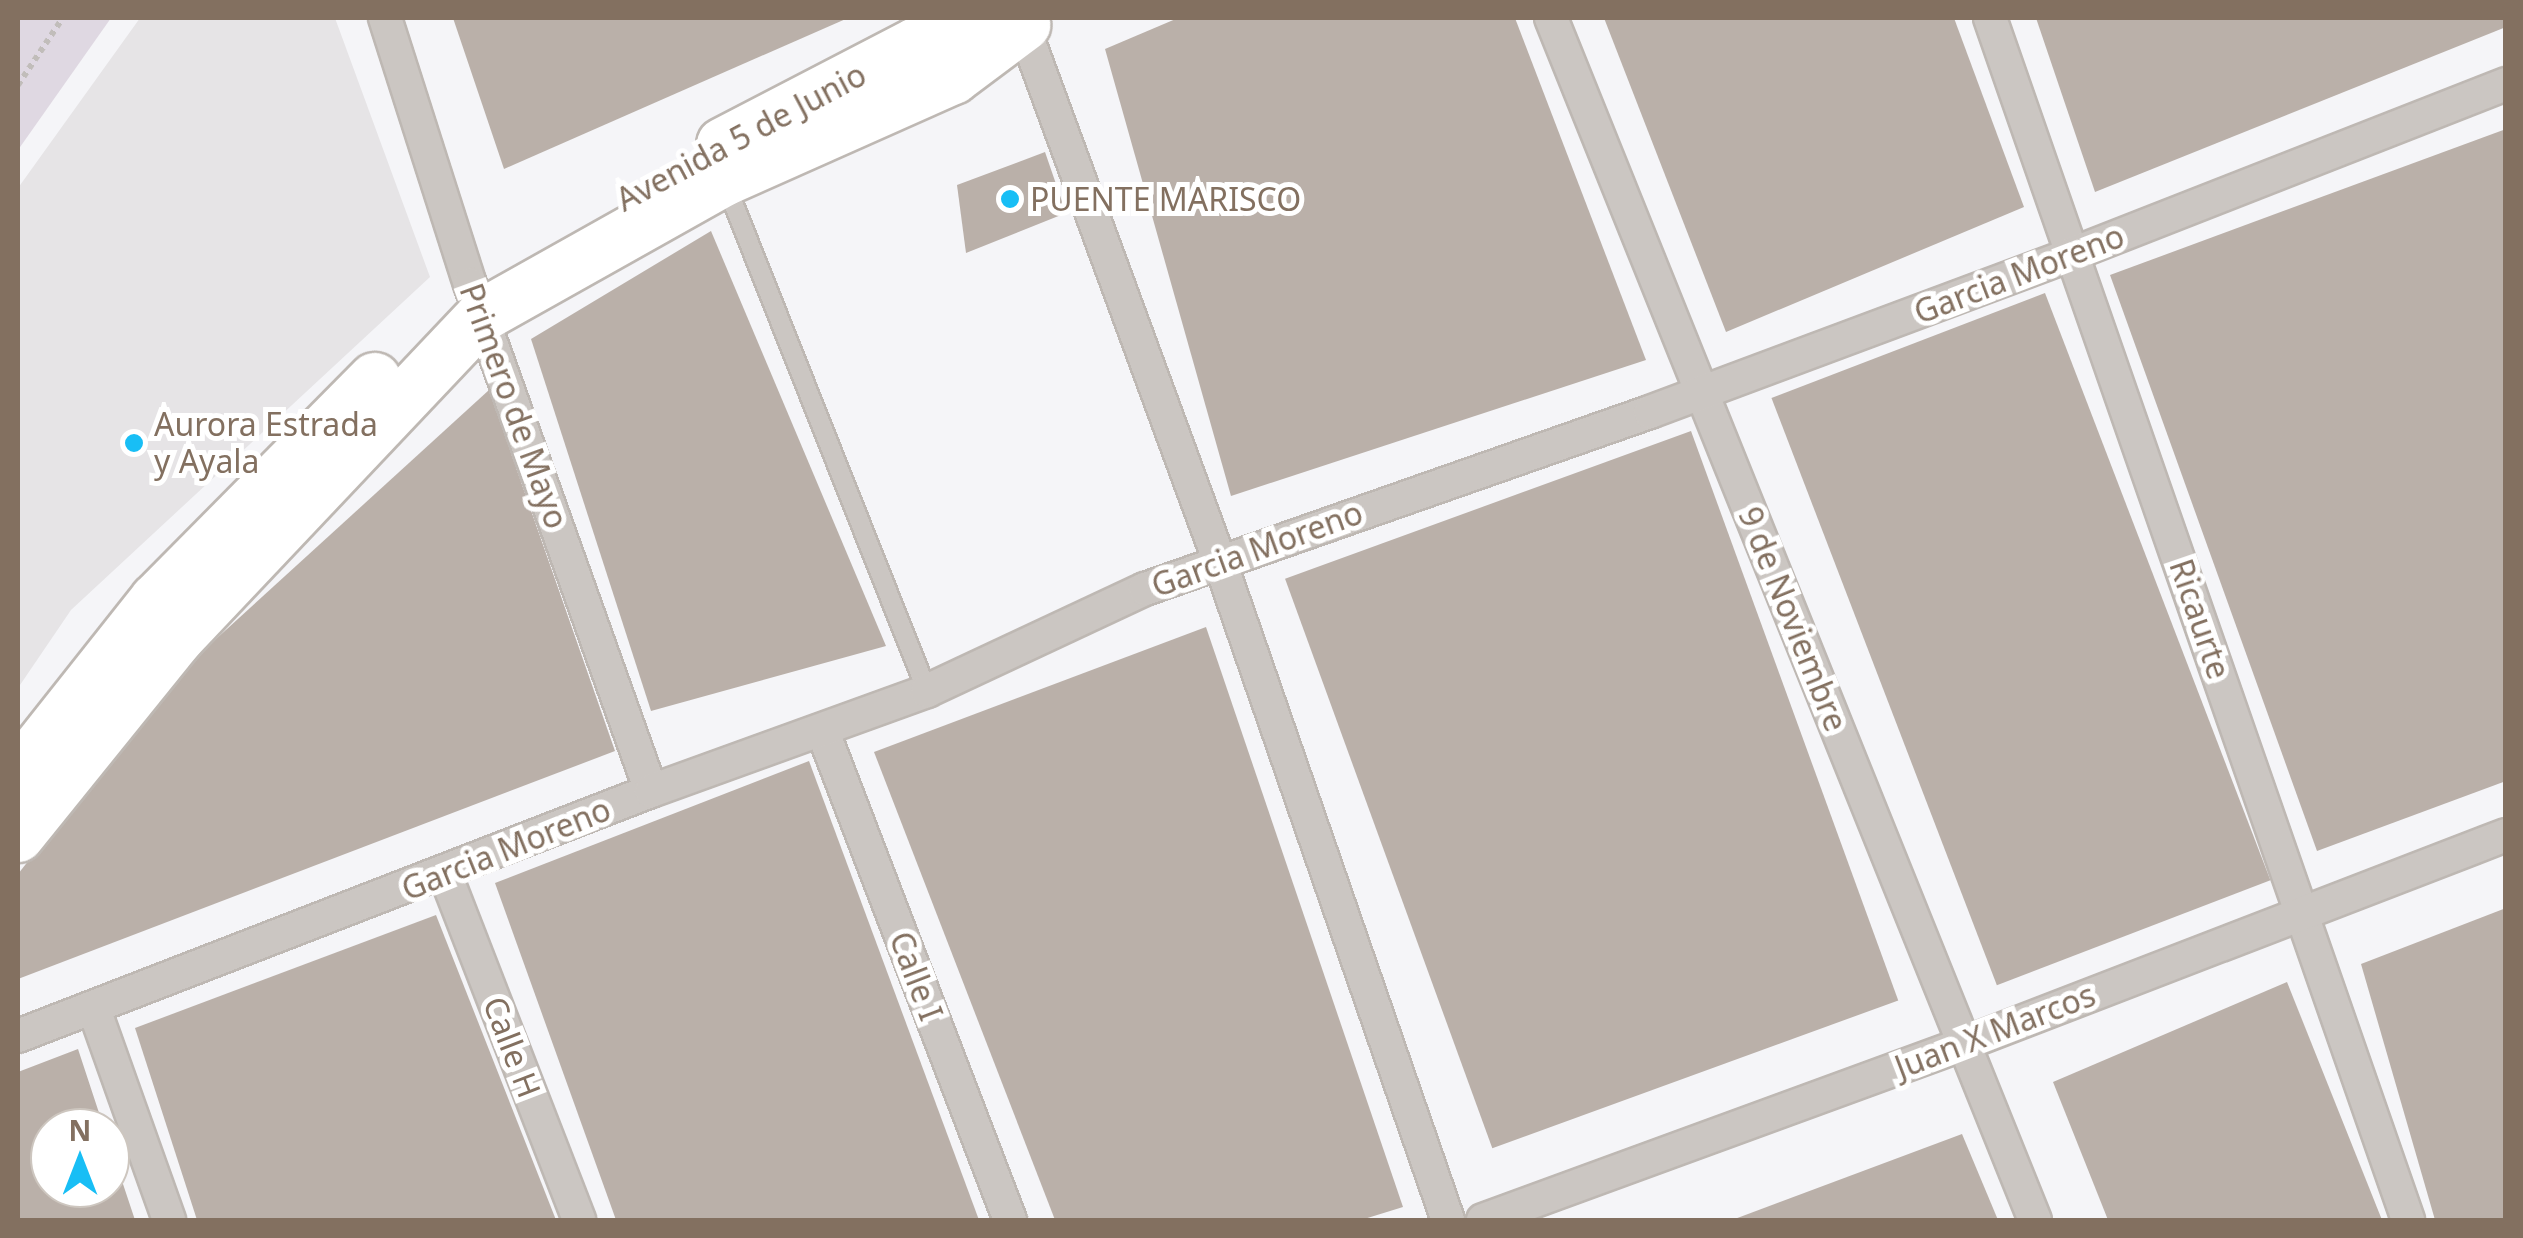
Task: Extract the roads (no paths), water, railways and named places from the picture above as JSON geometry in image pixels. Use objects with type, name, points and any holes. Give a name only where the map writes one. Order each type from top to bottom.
[{"type":"main road","name":"Avenida 5 de Junio","points":[[477,300],[717,165],[953,78],[1030,20]]},
{"type":"main road","points":[[18,774],[198,554],[477,300]]},
{"type":"main road","points":[[18,836],[176,640],[477,300]]},
{"type":"street","name":"Primero de Mayo","points":[[385,18],[477,300],[651,791]]},
{"type":"street","name":"9 de Noviembre","points":[[1551,18],[2035,1220]]},
{"type":"street","name":"Ricaurte","points":[[1990,18],[2075,253],[2408,1220]]},
{"type":"street","points":[[1030,20],[1448,1220]]},
{"type":"street","name":"Garcia Moreno","points":[[18,1036],[446,874],[651,791],[823,732],[927,691],[1145,590],[1701,392],[2075,253],[2506,84]]},
{"type":"street","name":"Calle I","points":[[823,732],[1010,1220]]},
{"type":"street","name":"Juan X Marcos","points":[[1483,1220],[1964,1044],[2506,834]]},
{"type":"street","name":"Calle H","points":[[446,874],[579,1220]]},
{"type":"street","points":[[94,1009],[169,1220]]},
{"type":"lane","points":[[717,165],[927,691]]},
{"type":"place","name":"PUENTE MARISCO","points":[[1010,199]]},
{"type":"place","name":"Aurora Estrada y Ayala","points":[[134,443]]}]
